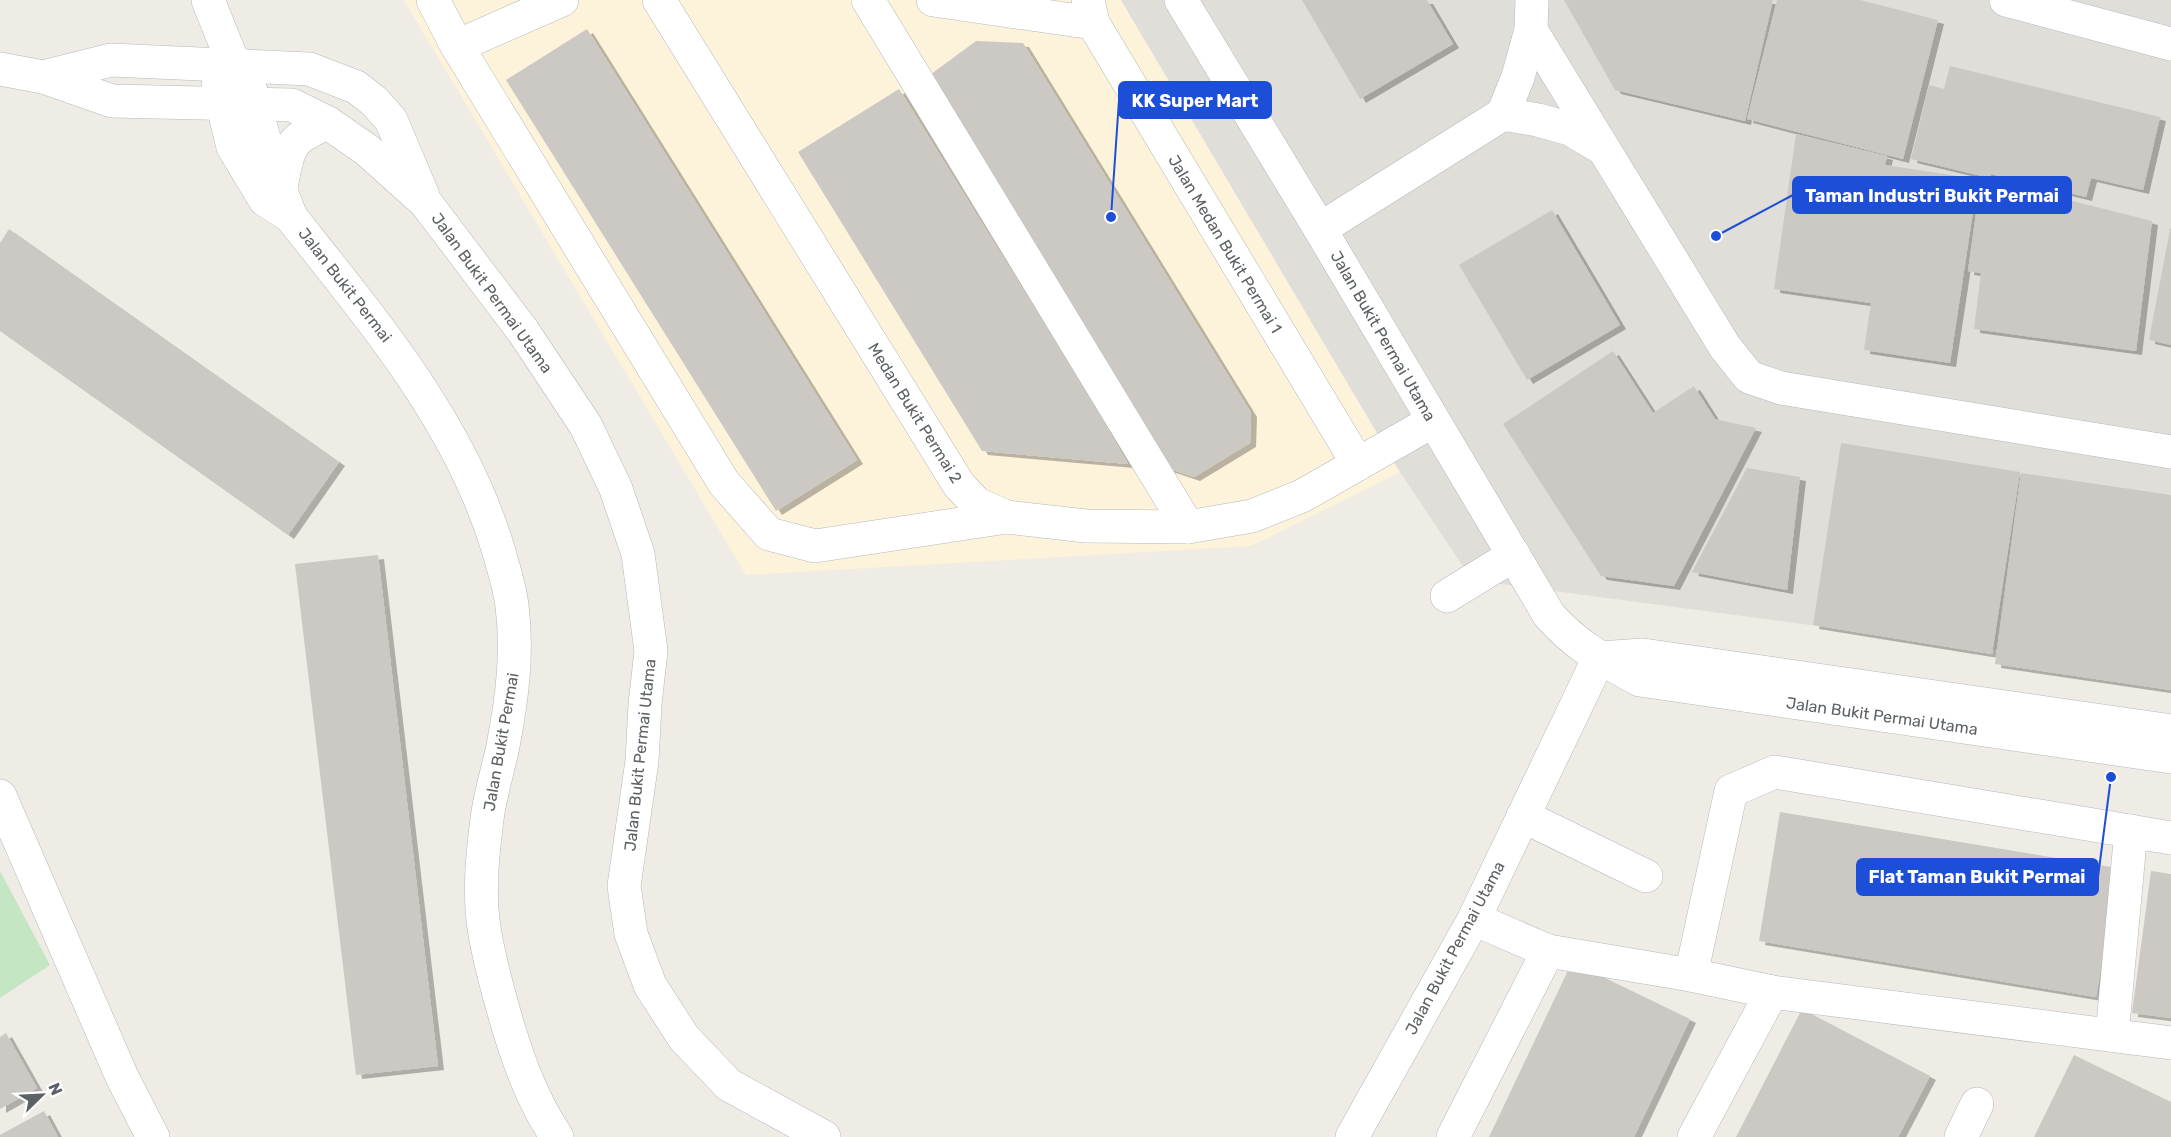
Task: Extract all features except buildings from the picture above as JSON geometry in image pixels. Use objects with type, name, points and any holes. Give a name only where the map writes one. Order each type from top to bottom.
[{"type":"street","name":"Jalan Bukit Permai","points":[[208,0],[230,65],[239,104],[233,147],[265,200],[286,204],[399,355],[459,452],[494,534],[512,603],[516,640],[514,684],[487,818],[482,890],[483,919],[489,960],[511,1039],[525,1076],[557,1137]]},
{"type":"street","points":[[433,0],[457,46],[724,483],[770,534],[815,546],[1007,517]]},
{"type":"street","points":[[457,46],[562,0]]},
{"type":"street","name":"Medan Bukit Permai 2","points":[[660,0],[959,485],[977,504],[1007,517],[1086,526],[1188,527],[1252,516],[1302,496],[1433,421]]},
{"type":"street","points":[[868,0],[1188,527]]},
{"type":"street","points":[[933,0],[1090,12]]},
{"type":"street","name":"Jalan Bukit Permai Utama","points":[[1181,0],[1550,615],[1577,643],[1640,680],[2171,757]]},
{"type":"street","points":[[2006,0],[2171,44]]},
{"type":"street","name":"Jalan Medan Bukit Permai 1","points":[[1090,12],[1358,464]]},
{"type":"street","points":[[1320,229],[1503,114],[1518,77],[1531,15]]},
{"type":"street","points":[[1531,15],[1602,148],[1725,347],[1749,376],[1781,387],[2171,452]]},
{"type":"street","name":"Jalan Bukit Permai Utama","points":[[44,77],[111,60],[309,69],[356,87],[374,101],[391,120],[426,203]]},
{"type":"street","name":"Jalan Bukit Permai Utama","points":[[0,69],[44,77],[112,101],[292,105],[328,123],[367,150],[426,203],[523,331],[586,426],[616,489],[638,554],[651,651],[642,760],[624,886],[631,934],[650,985],[684,1038],[729,1085],[824,1137]]},
{"type":"street","points":[[1503,114],[1570,129],[1602,148]]},
{"type":"street","points":[[286,204],[290,150],[296,139],[328,123]]},
{"type":"street","points":[[1448,596],[1514,555]]},
{"type":"street","name":"Jalan Bukit Permai Utama","points":[[1599,658],[1643,655],[2171,731]]},
{"type":"street","name":"Jalan Bukit Permai Utama","points":[[1352,1137],[1474,919],[1599,658]]},
{"type":"street","points":[[1691,975],[1731,791],[1775,772],[2171,838]]},
{"type":"street","points":[[0,796],[122,1077],[153,1137]]},
{"type":"street","points":[[1523,816],[1646,876]]},
{"type":"street","points":[[2112,1035],[2131,831]]},
{"type":"street","points":[[1474,919],[1548,951],[1691,975],[1772,992],[2171,1042]]},
{"type":"street","points":[[1453,1137],[1548,951]]},
{"type":"street","points":[[1694,1137],[1772,992]]},
{"type":"street","points":[[1961,1137],[1977,1104]]},
{"type":"shaded area","points":[[404,0],[1121,0],[1400,472],[1251,546],[746,575]]},
{"type":"shaded area","points":[[1121,0],[2171,0],[2171,673],[1472,580],[1400,472]]},
{"type":"green space","points":[[0,871],[50,965],[0,998]]},
{"type":"place","name":"KK Super Mart","points":[[1111,217]]},
{"type":"place","name":"Taman Industri Bukit Permai","points":[[1716,236]]},
{"type":"place","name":"Flat Taman Bukit Permai","points":[[2111,777]]}]
